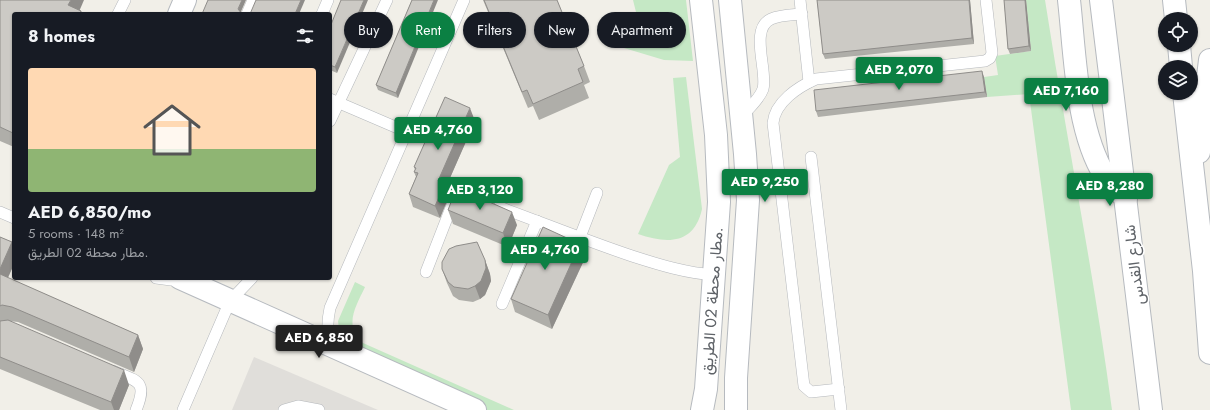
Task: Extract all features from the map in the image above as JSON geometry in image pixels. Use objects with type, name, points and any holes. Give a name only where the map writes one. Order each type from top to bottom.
[{"type":"street","points":[[180,12],[185,0]]},
{"type":"street","name":"مطار محطة 02 الطريق.","points":[[701,0],[712,86],[719,202],[706,389],[702,410]]},
{"type":"street","name":"مطار محطة 02 الطريق.","points":[[730,0],[748,200],[736,378],[736,410]]},
{"type":"street","points":[[1069,0],[1080,98],[1085,124],[1094,152],[1106,176],[1126,198]]},
{"type":"street","name":"شارع القدس","points":[[1101,0],[1151,410]]},
{"type":"street","points":[[1174,0],[1175,12]]},
{"type":"street","points":[[1194,183],[1210,60]]},
{"type":"street","points":[[1185,100],[1210,353]]},
{"type":"street","points":[[183,280],[475,410]]},
{"type":"lane","points":[[119,12],[125,0]]},
{"type":"lane","points":[[248,12],[253,0]]},
{"type":"lane","points":[[323,12],[328,0]]},
{"type":"lane","points":[[332,111],[334,101],[387,0]]},
{"type":"lane","points":[[331,346],[327,333],[327,321],[330,308],[464,0]]},
{"type":"lane","points":[[800,0],[809,82]]},
{"type":"lane","points":[[838,389],[812,392],[804,386],[773,123],[777,109],[798,89],[809,82],[824,78],[986,62],[992,53],[986,0]]},
{"type":"lane","points":[[741,117],[759,98],[762,91],[764,75],[760,33],[764,25],[769,20],[777,17],[802,14]]},
{"type":"lane","points":[[334,101],[407,132]]},
{"type":"lane","points":[[811,157],[841,410]]},
{"type":"lane","points":[[580,237],[597,193]]},
{"type":"lane","points":[[426,272],[454,200],[464,195]]},
{"type":"lane","points":[[489,203],[580,237],[673,269],[687,273],[715,275]]},
{"type":"lane","points":[[0,212],[12,217]]},
{"type":"lane","points":[[502,304],[537,221]]},
{"type":"lane","points":[[183,410],[230,301],[250,280]]},
{"type":"lane","points":[[106,367],[138,383],[142,393],[136,410]]},
{"type":"lane","points":[[284,410],[298,406],[318,410]]},
{"type":"shaded area","points":[[254,357],[378,410],[232,410]]},
{"type":"green space","points":[[633,0],[686,0],[693,61],[664,60],[624,48],[686,48],[686,12],[636,12]]},
{"type":"green space","points":[[1026,0],[1045,0],[1097,307],[1112,410],[1071,410],[1029,94],[987,97],[984,77],[998,75],[995,56],[1031,51]]},
{"type":"green space","points":[[686,77],[702,209],[693,230],[686,235],[678,239],[659,239],[638,234],[669,165],[680,157],[673,78]]},
{"type":"green space","points":[[355,282],[365,287],[355,309],[352,323],[357,336],[363,343],[514,410],[485,410],[340,338],[338,321]]},
{"type":"building","points":[[0,0],[71,0],[68,5],[81,12],[12,12],[12,133],[0,127]]},
{"type":"building","points":[[208,0],[242,0],[238,9],[240,12],[203,12]]},
{"type":"building","points":[[256,0],[301,0],[296,12],[251,12]]},
{"type":"building","points":[[341,0],[364,0],[359,12],[344,12],[344,46],[335,67],[332,66],[332,22]]},
{"type":"building","points":[[412,0],[434,0],[429,12],[407,12]]},
{"type":"building","points":[[484,0],[557,0],[562,12],[534,12],[534,48],[577,48],[584,66],[578,69],[583,82],[533,104],[527,90],[522,92],[504,48],[526,48],[526,12],[489,12]]},
{"type":"building","points":[[817,0],[969,0],[972,38],[823,54]]},
{"type":"building","points":[[1004,0],[1025,0],[1029,46],[1008,49]]},
{"type":"building","points":[[401,26],[401,48],[414,48],[396,93],[376,85],[392,48],[393,48]]},
{"type":"building","points":[[982,71],[985,92],[816,111],[814,90]]},
{"type":"building","points":[[445,97],[470,108],[438,181],[445,184],[435,206],[409,194],[418,173],[414,172],[416,168],[414,167]]},
{"type":"building","points":[[460,189],[512,212],[503,233],[448,210],[455,192]]},
{"type":"building","points":[[543,227],[580,244],[548,315],[511,299]]},
{"type":"building","points":[[0,237],[12,242],[0,269]]},
{"type":"building","points":[[477,242],[485,260],[486,268],[481,281],[468,289],[454,287],[448,282],[442,269],[442,262],[449,249],[456,246]]},
{"type":"building","points":[[0,274],[138,335],[129,357],[12,307],[0,306]]},
{"type":"building","points":[[8,320],[124,370],[111,402],[0,357],[0,321]]}]
